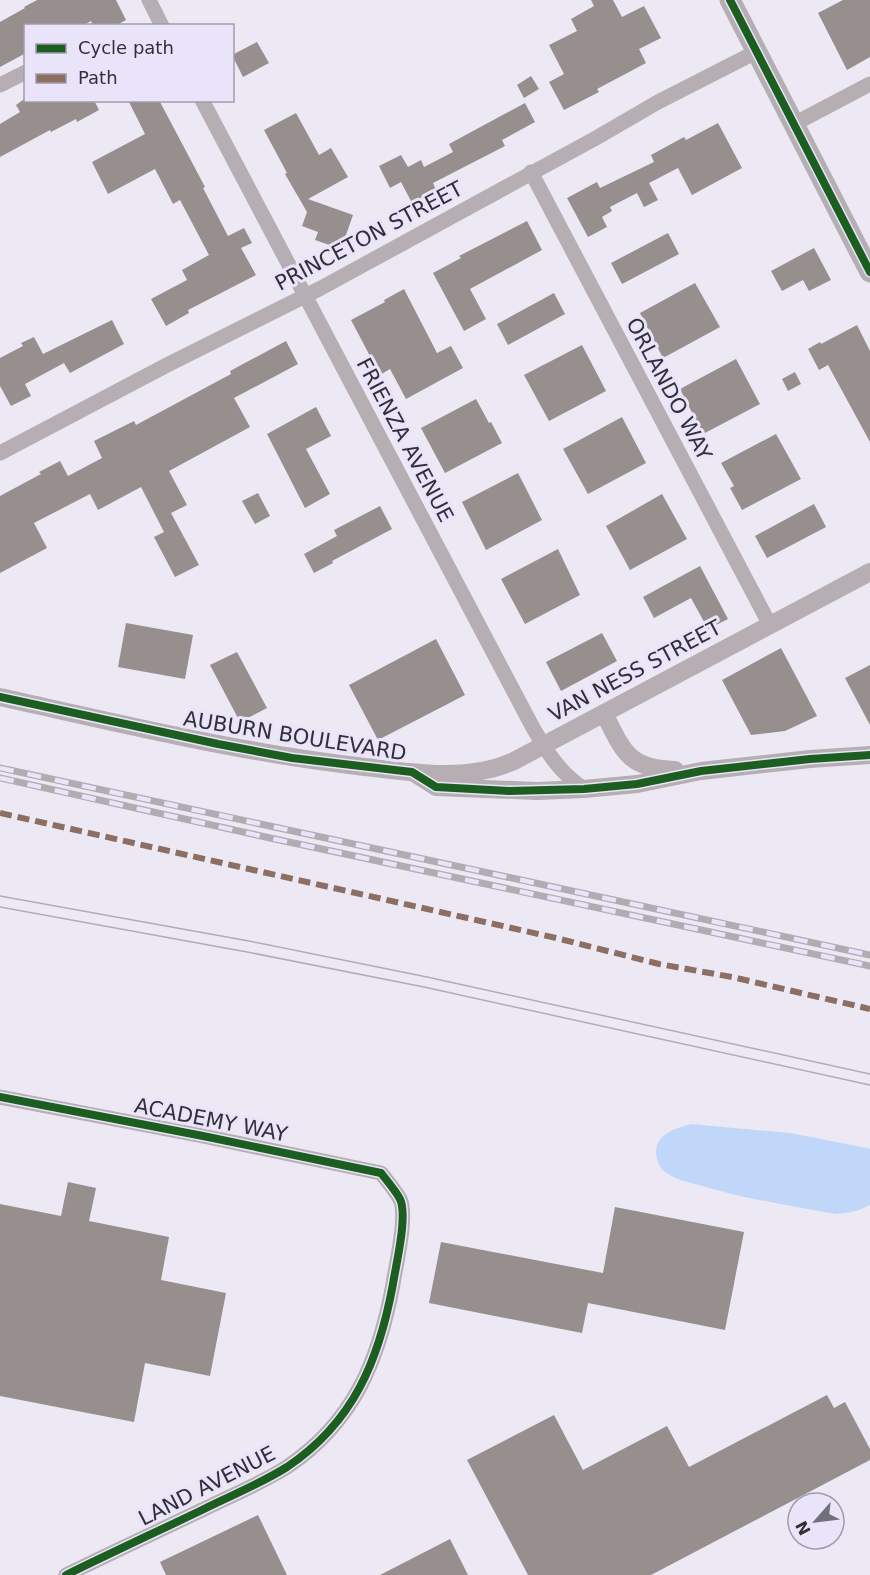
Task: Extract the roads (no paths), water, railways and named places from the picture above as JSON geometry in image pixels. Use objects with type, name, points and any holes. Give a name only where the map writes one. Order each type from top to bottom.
[{"type":"main road","points":[[730,0],[870,272]]},
{"type":"street","points":[[149,0],[158,24]]},
{"type":"street","name":"PRINCETON STREET","points":[[0,453],[304,296],[658,102],[756,52]]},
{"type":"street","points":[[0,85],[24,73]]},
{"type":"street","points":[[794,124],[870,84]]},
{"type":"street","name":"FRIENZA AVENUE","points":[[203,102],[543,745],[563,772],[584,789]]},
{"type":"street","name":"ORLANDO WAY","points":[[531,172],[770,625]]},
{"type":"street","name":"VAN NESS STREET","points":[[412,772],[461,774],[488,771],[507,764],[870,572]]},
{"type":"street","name":"AUBURN BOULEVARD","points":[[0,697],[240,748],[322,762],[412,772],[435,788],[509,791],[584,789],[637,784],[701,771],[870,755]]},
{"type":"street","name":"AUBURN BOULEVARD","points":[[604,713],[626,753],[640,764],[657,770],[701,771]]},
{"type":"street","name":"ACADEMY WAY","points":[[0,1097],[381,1173],[401,1200]]},
{"type":"street","name":"LAND AVENUE","points":[[66,1575],[273,1475],[306,1452],[337,1421],[352,1402],[366,1378],[383,1332],[403,1224],[401,1200]]},
{"type":"water","points":[[691,1124],[790,1133],[870,1149],[870,1205],[862,1209],[836,1214],[735,1195],[672,1177],[659,1164],[656,1153],[658,1144],[664,1135]]},
{"type":"tram line","points":[[0,896],[249,941],[427,977],[870,1074]]},
{"type":"tram line","points":[[0,907],[424,987],[870,1085]]},
{"type":"railway","points":[[0,768],[870,955]]},
{"type":"railway","points":[[0,778],[870,966]]}]
